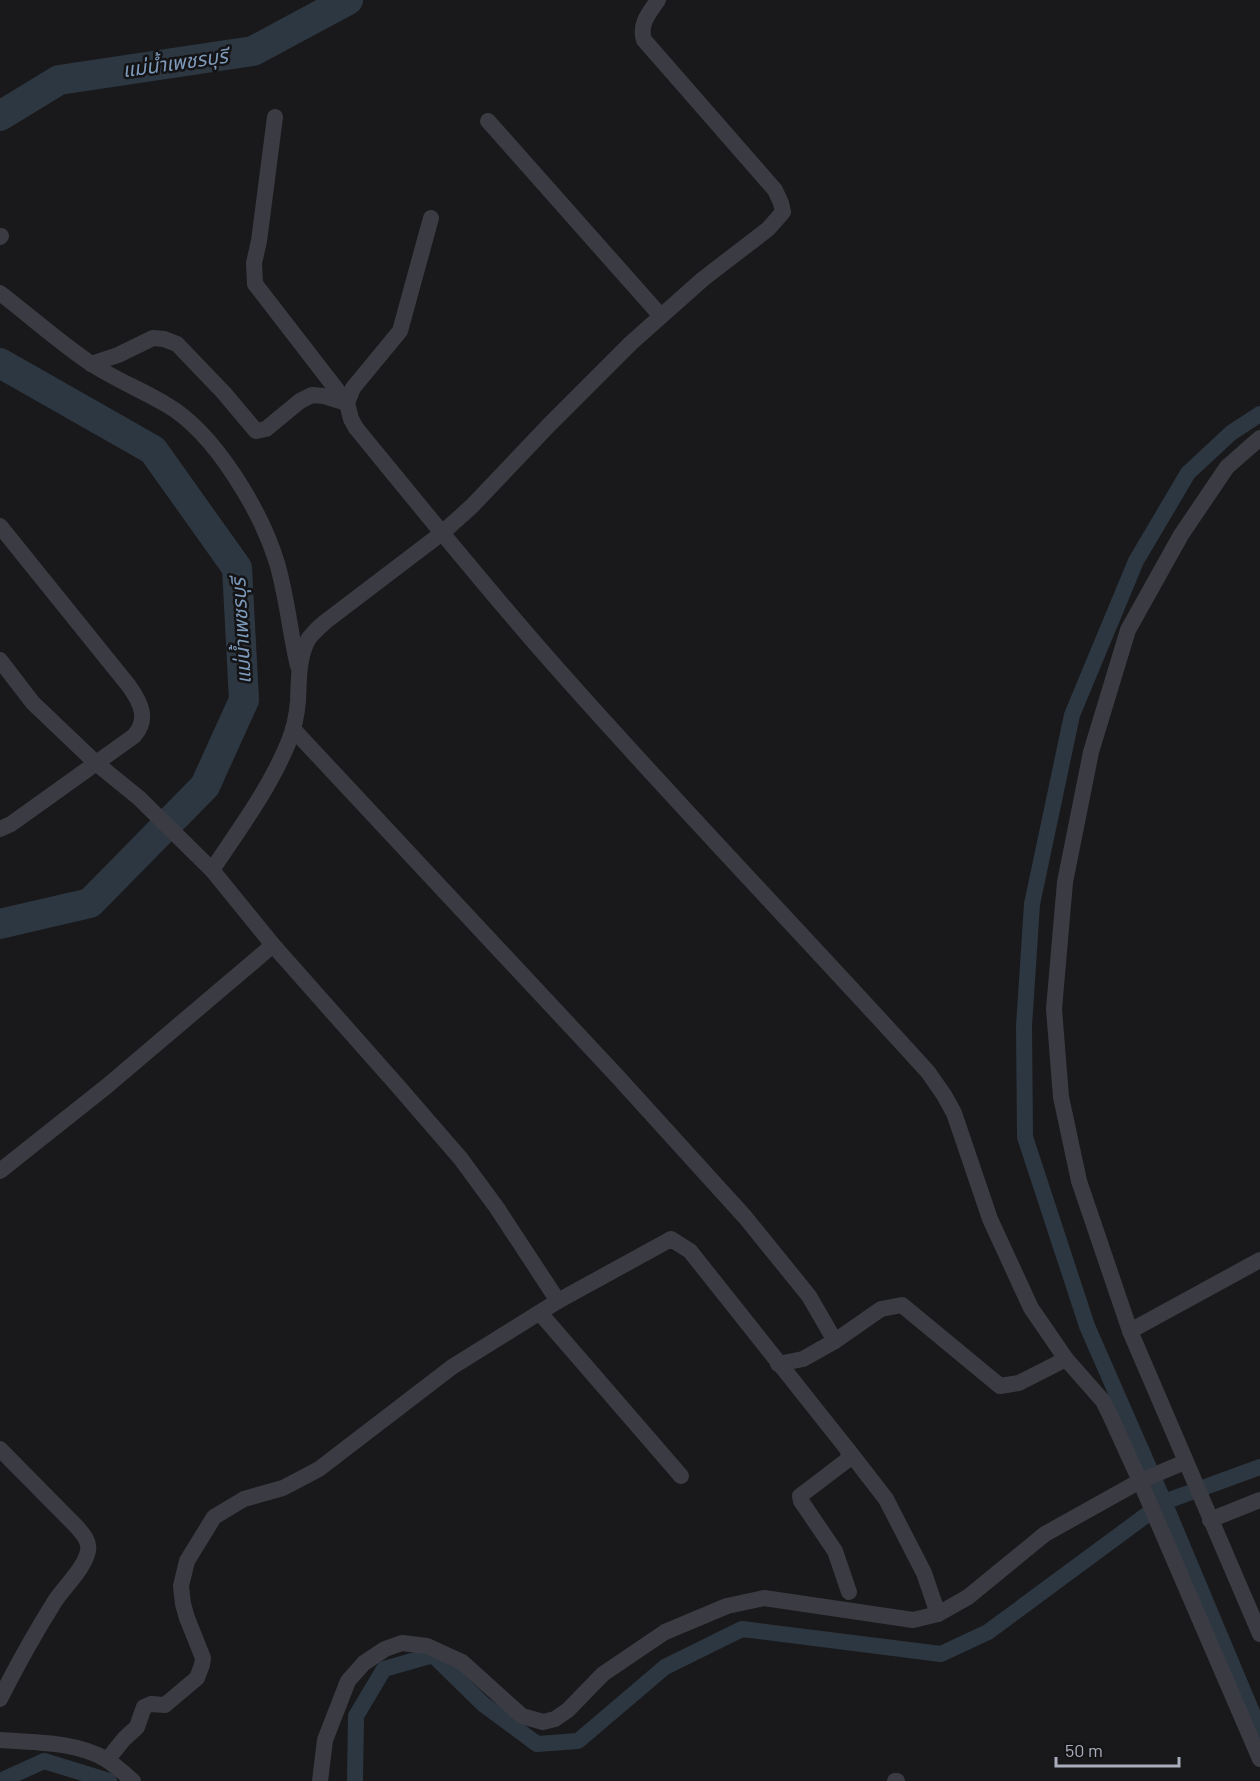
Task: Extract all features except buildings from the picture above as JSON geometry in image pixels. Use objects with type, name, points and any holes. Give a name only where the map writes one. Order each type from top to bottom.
[{"type":"street","points":[[212,870],[258,803],[282,757],[293,729],[304,651],[308,640],[320,626],[442,534],[660,315],[768,229],[783,213],[775,190],[644,40],[641,32],[643,23],[658,0]]},
{"type":"street","points":[[275,117],[259,241],[254,263],[255,284],[346,403],[356,428],[442,534],[548,658],[928,1072],[944,1095],[954,1113],[990,1219],[1016,1278],[1031,1308],[1066,1359],[1103,1401],[1260,1759]]},
{"type":"street","points":[[488,121],[660,315]]},
{"type":"street","points":[[346,403],[353,388],[400,331],[431,218]]},
{"type":"street","points":[[0,293],[91,364],[168,406],[216,450],[236,476],[262,526],[277,564],[300,671]]},
{"type":"street","points":[[91,364],[118,355],[153,338],[177,344],[224,393],[256,431],[266,429],[300,401],[312,395],[346,403]]},
{"type":"street","points":[[1260,438],[1227,467],[1181,535],[1128,630],[1091,752],[1065,882],[1054,1009],[1061,1097],[1079,1181],[1130,1331],[1260,1634]]},
{"type":"street","points":[[0,526],[129,686],[142,707],[143,719],[134,736],[11,824],[0,829]]},
{"type":"street","points":[[0,660],[33,703],[96,763],[139,798],[212,870],[273,945],[397,1084],[460,1159],[497,1208],[558,1301]]},
{"type":"street","points":[[293,729],[617,1076],[745,1217],[810,1296],[835,1341]]},
{"type":"street","points":[[0,1171],[107,1086],[273,945]]},
{"type":"street","points":[[107,1760],[137,1727],[144,1707],[151,1704],[165,1705],[197,1678],[203,1658],[185,1611],[182,1586],[187,1561],[214,1517],[243,1499],[283,1488],[319,1469],[452,1367],[558,1301],[670,1239],[690,1251],[886,1499],[924,1573],[938,1614]]},
{"type":"street","points":[[1130,1331],[1259,1263]]},
{"type":"street","points":[[778,1364],[803,1359],[835,1341],[880,1309],[902,1305],[1000,1386],[1018,1383],[1066,1359]]},
{"type":"street","points":[[540,1313],[681,1476]]},
{"type":"street","points":[[848,1450],[849,1456],[846,1461],[800,1496],[801,1501],[835,1551],[849,1592]]},
{"type":"street","points":[[0,1699],[34,1635],[85,1559],[88,1545],[76,1526],[4,1460]]},
{"type":"street","points":[[320,1781],[325,1740],[348,1681],[364,1663],[385,1648],[402,1643],[427,1646],[462,1662],[522,1716],[543,1722],[555,1719],[568,1710],[603,1674],[665,1632],[727,1606],[764,1598],[913,1620],[938,1614],[968,1597],[1045,1534],[1188,1469]]},
{"type":"street","points":[[1209,1516],[1260,1500]]},
{"type":"street","points":[[0,1740],[41,1742],[85,1750],[107,1760],[133,1781]]},
{"type":"waterway","name":"แม่น้ำเพชรบุรี","points":[[0,116],[59,80],[253,51],[348,0]]},
{"type":"waterway","name":"แม่น้ำเพชรบุรี","points":[[0,363],[153,450],[237,568],[244,700],[205,786],[90,903],[0,924]]},
{"type":"waterway","points":[[1260,414],[1231,433],[1188,473],[1136,561],[1072,715],[1032,904],[1024,1026],[1025,1137],[1087,1326],[1260,1731]]},
{"type":"waterway","points":[[355,1781],[356,1716],[384,1669],[433,1655],[483,1704],[537,1744],[578,1741],[665,1667],[742,1629],[941,1654],[988,1632],[1164,1502],[1260,1467]]},
{"type":"waterway","points":[[0,1781],[44,1761],[109,1781]]}]
